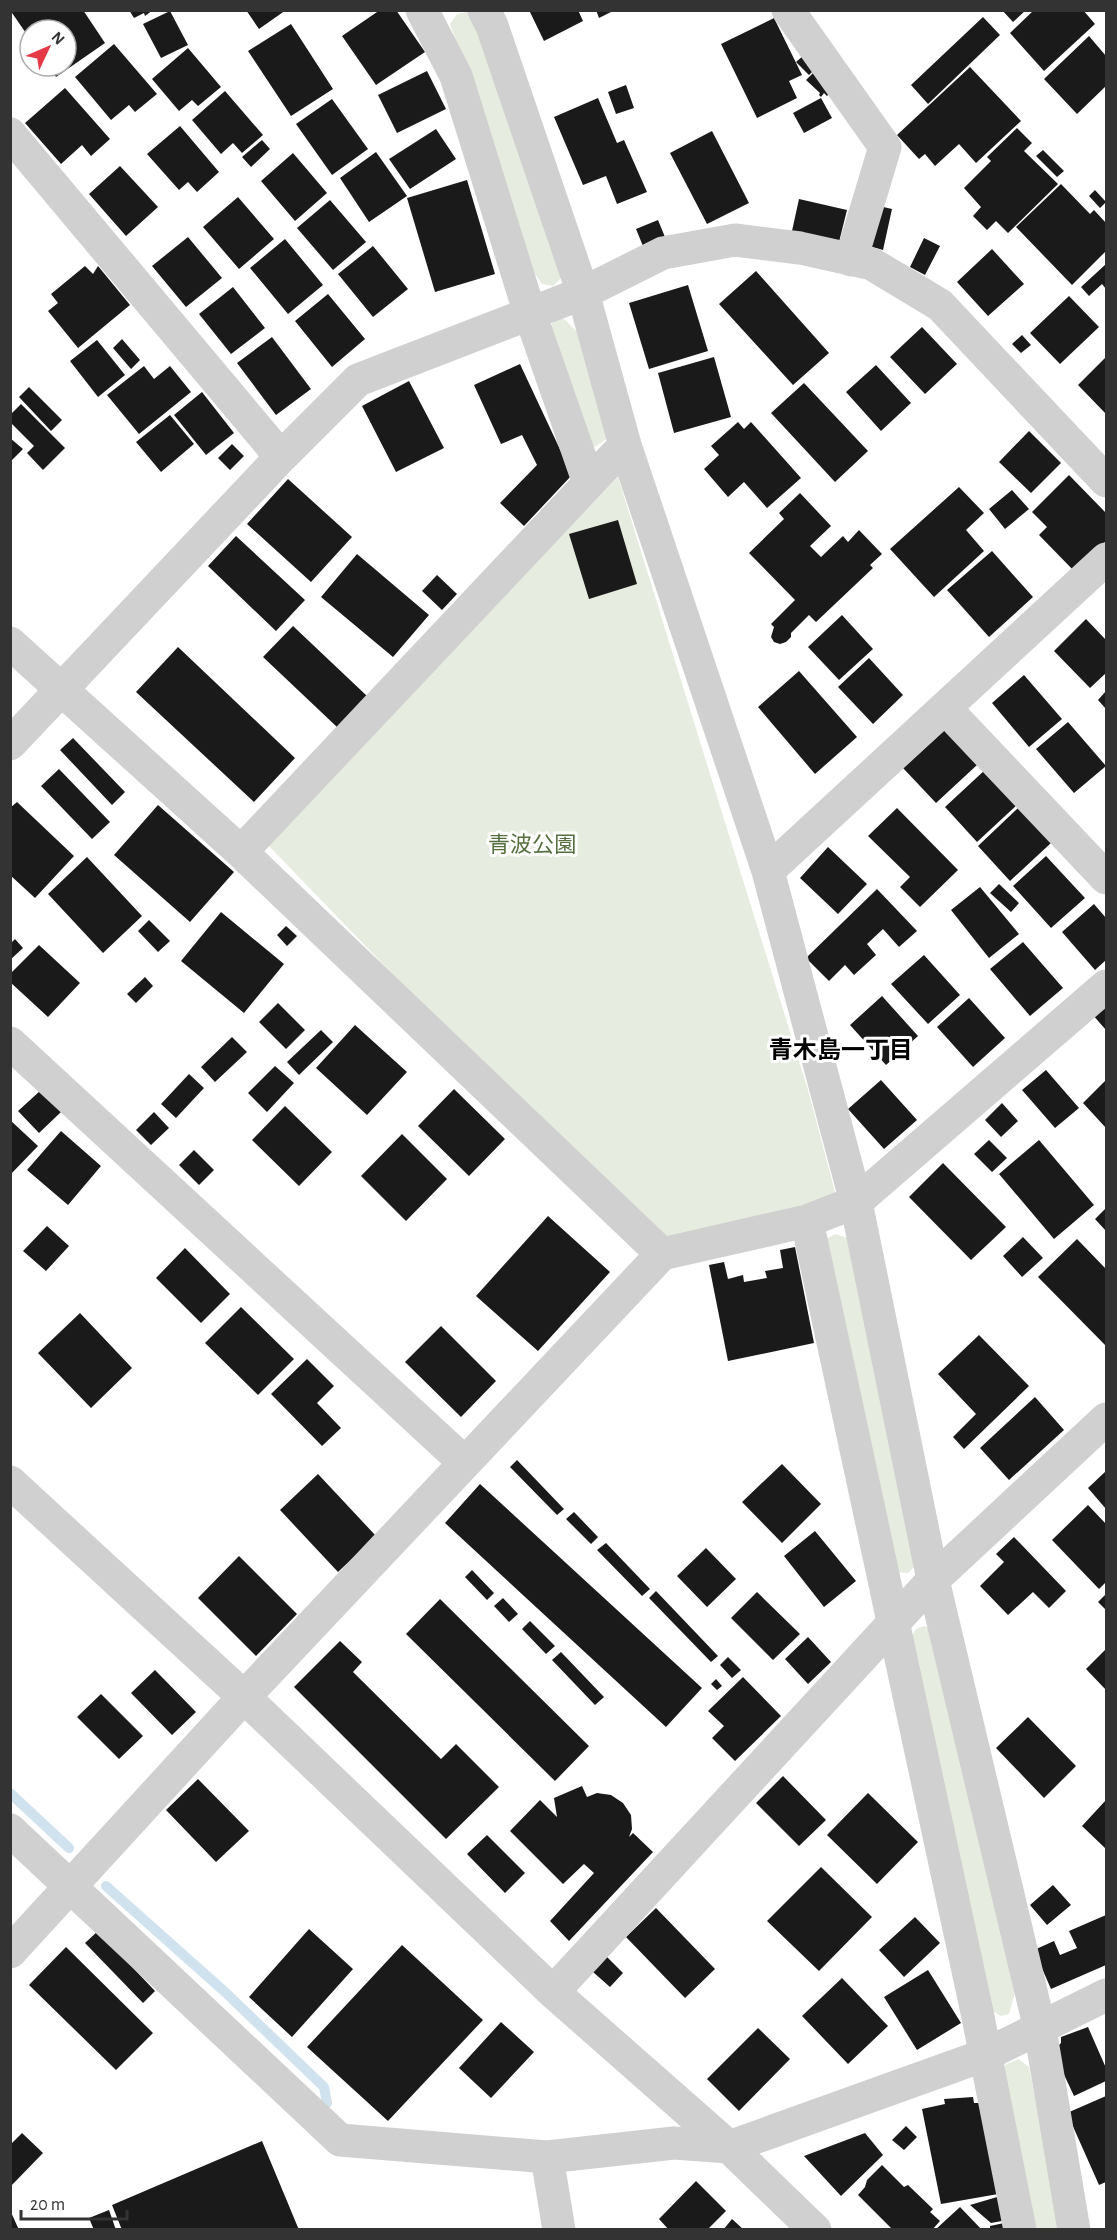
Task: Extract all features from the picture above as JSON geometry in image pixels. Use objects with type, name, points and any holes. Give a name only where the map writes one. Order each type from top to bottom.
[{"type":"street","points":[[422,10],[456,76],[530,314],[589,483]]},
{"type":"street","points":[[484,10],[496,37],[584,293],[625,445],[768,871],[856,1202],[933,1580],[1040,2029],[1074,2229]]},
{"type":"street","points":[[788,10],[885,147],[851,260]]},
{"type":"street","points":[[10,134],[281,457]]},
{"type":"street","points":[[10,744],[281,457],[358,380],[584,293],[663,253],[735,240],[800,248],[872,264],[940,305],[1107,481]]},
{"type":"street","points":[[241,852],[625,445]]},
{"type":"street","points":[[768,871],[1107,559]]},
{"type":"street","points":[[10,644],[241,852],[662,1254]]},
{"type":"street","points":[[945,708],[1107,878]]},
{"type":"street","points":[[10,1952],[244,1697],[662,1254],[807,1221],[856,1202],[1107,986]]},
{"type":"street","points":[[10,1042],[464,1462]]},
{"type":"street","points":[[807,1221],[1020,2229]]},
{"type":"street","points":[[554,1992],[933,1580],[1107,1419]]},
{"type":"street","points":[[10,1482],[244,1697],[554,1992],[729,2147],[815,2229]]},
{"type":"street","points":[[10,1830],[340,2140],[548,2157],[674,2143],[729,2147],[985,2055],[1107,1995]]},
{"type":"street","points":[[548,2157],[559,2229]]},
{"type":"green space","points":[[467,12],[477,21],[566,273],[553,286],[542,284],[532,270],[522,233],[450,24],[457,14]]},
{"type":"green space","points":[[563,318],[582,337],[609,437],[595,447],[585,442],[548,333],[553,321]]},
{"type":"green space","name":"青波公園","points":[[618,477],[808,1090],[836,1196],[654,1245],[267,844]]},
{"type":"green space","points":[[835,1234],[847,1238],[921,1560],[908,1573],[898,1572],[820,1243]]},
{"type":"green space","points":[[924,1626],[938,1632],[1016,1989],[1009,2014],[1001,2016],[989,2009],[910,1639],[916,1629]]},
{"type":"green space","points":[[1018,2059],[1029,2067],[1061,2229],[1033,2229],[1001,2088],[1005,2065]]},
{"type":"building","points":[[10,10],[83,10],[105,43],[78,62],[78,18],[18,18],[18,22]]},
{"type":"building","points":[[129,10],[153,10],[145,16],[144,13],[134,18]]},
{"type":"building","points":[[246,10],[286,10],[259,29]]},
{"type":"building","points":[[380,10],[396,10],[425,52],[376,85],[342,36]]},
{"type":"building","points":[[529,10],[578,10],[583,21],[544,41]]},
{"type":"building","points":[[596,10],[615,10],[599,18]]},
{"type":"building","points":[[1002,10],[1026,10],[1013,22]]},
{"type":"building","points":[[1034,10],[1083,10],[1095,24],[1044,71],[1010,33]]},
{"type":"building","points":[[170,11],[188,45],[161,58],[143,24]]},
{"type":"building","points":[[983,17],[1000,35],[928,104],[911,85]]},
{"type":"building","points":[[774,18],[802,75],[789,81],[797,98],[757,118],[721,44]]},
{"type":"building","points":[[291,24],[333,89],[291,116],[248,51]]},
{"type":"building","points":[[1089,36],[1106,56],[1106,86],[1077,114],[1044,79]]},
{"type":"building","points":[[114,44],[157,94],[135,112],[129,105],[111,120],[76,78],[78,78],[78,74]]},
{"type":"building","points":[[188,48],[221,87],[198,106],[192,100],[179,111],[152,79]]},
{"type":"building","points":[[804,55],[816,68],[809,75],[796,62]]},
{"type":"building","points":[[970,67],[1021,121],[976,163],[959,144],[935,166],[925,154],[919,159],[897,135]]},
{"type":"building","points":[[816,70],[835,88],[827,96],[824,93],[821,97],[820,93],[806,80]]},
{"type":"building","points":[[427,71],[446,109],[397,133],[378,95]]},
{"type":"building","points":[[626,85],[634,108],[616,114],[608,92]]},
{"type":"building","points":[[65,88],[110,139],[91,156],[82,145],[61,164],[25,123]]},
{"type":"building","points":[[225,91],[263,135],[242,153],[233,143],[221,154],[192,120]]},
{"type":"building","points":[[598,98],[617,143],[624,140],[647,192],[617,204],[606,176],[583,185],[554,117]]},
{"type":"building","points":[[821,98],[832,118],[804,133],[793,113]]},
{"type":"building","points":[[332,99],[368,149],[332,175],[296,124]]},
{"type":"building","points":[[180,126],[219,172],[197,192],[188,182],[179,190],[147,154]]},
{"type":"building","points":[[1017,128],[1032,143],[1024,151],[1058,184],[1008,233],[996,221],[987,230],[973,216],[981,207],[964,188],[991,161],[987,157]]},
{"type":"building","points":[[436,129],[456,159],[410,189],[389,159]]},
{"type":"building","points":[[712,131],[749,203],[707,224],[670,153]]},
{"type":"building","points":[[262,140],[270,149],[251,167],[242,157]]},
{"type":"building","points":[[1043,150],[1064,171],[1057,177],[1036,156]]},
{"type":"building","points":[[376,152],[407,196],[369,222],[340,178]]},
{"type":"building","points":[[293,153],[327,193],[295,221],[261,181]]},
{"type":"building","points":[[120,166],[158,207],[126,236],[89,194]]},
{"type":"building","points":[[467,180],[495,274],[435,292],[407,198]]},
{"type":"building","points":[[1061,184],[1090,214],[1094,210],[1106,223],[1106,251],[1072,285],[1016,227]]},
{"type":"building","points":[[1095,190],[1106,202],[1100,208],[1089,196]]},
{"type":"building","points":[[238,197],[274,239],[239,269],[203,227]]},
{"type":"building","points":[[799,199],[847,210],[839,242],[792,231]]},
{"type":"building","points":[[330,200],[366,242],[333,270],[297,228]]},
{"type":"building","points":[[879,206],[892,209],[883,250],[869,246]]},
{"type":"building","points":[[658,220],[667,242],[645,251],[636,229]]},
{"type":"building","points":[[188,237],[222,278],[186,307],[152,266]]},
{"type":"building","points":[[924,238],[940,246],[925,275],[910,267]]},
{"type":"building","points":[[285,239],[323,285],[288,314],[250,268]]},
{"type":"building","points":[[373,246],[408,289],[373,317],[338,274]]},
{"type":"building","points":[[992,249],[1024,284],[988,316],[957,282]]},
{"type":"building","points":[[1106,264],[1106,289],[1102,284],[1089,296],[1081,287]]},
{"type":"building","points":[[85,266],[93,274],[98,266],[130,305],[78,348],[48,311],[58,303],[51,294]]},
{"type":"building","points":[[756,271],[829,353],[793,385],[719,304]]},
{"type":"building","points":[[688,285],[708,351],[649,369],[629,303]]},
{"type":"building","points":[[233,287],[265,328],[231,354],[199,314]]},
{"type":"building","points":[[328,294],[365,339],[332,367],[295,321]]},
{"type":"building","points":[[1069,296],[1099,327],[1060,364],[1030,333]]},
{"type":"building","points":[[922,327],[957,364],[925,394],[890,357]]},
{"type":"building","points":[[1022,335],[1031,345],[1021,353],[1012,344]]},
{"type":"building","points":[[272,337],[311,389],[276,415],[237,363]]},
{"type":"building","points":[[122,339],[140,360],[131,369],[113,348]]},
{"type":"building","points":[[97,340],[125,375],[98,397],[70,361]]},
{"type":"building","points":[[714,357],[731,417],[674,433],[658,373]]},
{"type":"building","points":[[1106,357],[1106,414],[1078,385]]},
{"type":"building","points":[[520,364],[572,475],[524,526],[500,503],[537,465],[522,435],[501,444],[474,385]]},
{"type":"building","points":[[876,365],[911,403],[881,431],[846,392]]},
{"type":"building","points":[[144,366],[154,379],[170,366],[191,392],[139,434],[107,395]]},
{"type":"building","points":[[409,381],[444,448],[396,472],[362,406]]},
{"type":"building","points":[[804,383],[868,451],[835,482],[771,413]]},
{"type":"building","points":[[29,387],[62,420],[51,431],[19,397]]},
{"type":"building","points":[[202,392],[234,433],[206,455],[174,415]]},
{"type":"building","points":[[21,404],[65,448],[43,470],[27,453],[34,446],[10,422],[10,415]]},
{"type":"building","points":[[170,415],[194,444],[161,472],[136,442]]},
{"type":"building","points":[[738,422],[744,429],[751,422],[801,478],[767,508],[744,482],[728,497],[704,469],[719,455],[711,446]]},
{"type":"building","points":[[1029,431],[1061,463],[1031,493],[999,462]]},
{"type":"building","points":[[10,438],[23,449],[10,462]]},
{"type":"building","points":[[232,444],[244,456],[230,470],[218,458]]},
{"type":"building","points":[[1069,475],[1106,513],[1106,541],[1075,572],[1039,535],[1047,527],[1032,512]]},
{"type":"building","points":[[288,479],[352,537],[311,582],[247,524]]},
{"type":"building","points":[[959,487],[984,513],[966,530],[984,551],[934,597],[890,549]]},
{"type":"building","points":[[1012,490],[1029,509],[1005,529],[989,509]]},
{"type":"building","points":[[800,493],[831,526],[810,546],[821,557],[843,536],[848,542],[859,530],[882,554],[870,565],[873,568],[816,622],[809,615],[791,633],[791,637],[786,642],[780,644],[774,642],[771,637],[774,627],[771,624],[795,600],[749,553],[784,519],[779,513]]},
{"type":"building","points":[[618,520],[637,584],[589,599],[569,534]]},
{"type":"building","points":[[236,536],[305,600],[276,631],[208,566]]},
{"type":"building","points":[[992,551],[1033,597],[989,637],[947,590]]},
{"type":"building","points":[[357,554],[429,615],[393,657],[321,597]]},
{"type":"building","points":[[437,575],[457,594],[442,610],[422,591]]},
{"type":"building","points":[[842,615],[873,649],[839,680],[808,647]]},
{"type":"building","points":[[1086,619],[1106,640],[1106,673],[1090,688],[1054,651]]},
{"type":"building","points":[[293,626],[367,696],[337,727],[263,657]]},
{"type":"building","points":[[178,647],[295,758],[254,802],[136,692]]},
{"type":"building","points":[[869,658],[903,695],[873,724],[838,687]]},
{"type":"building","points":[[799,671],[857,737],[815,774],[758,707]]},
{"type":"building","points":[[1024,675],[1062,719],[1029,747],[992,703]]},
{"type":"building","points":[[1106,691],[1106,709],[1098,700]]},
{"type":"building","points":[[1068,722],[1106,766],[1074,793],[1036,749]]},
{"type":"building","points":[[945,730],[977,765],[936,803],[903,768]]},
{"type":"building","points":[[73,738],[125,792],[112,805],[60,750]]},
{"type":"building","points":[[59,769],[110,822],[92,839],[41,786]]},
{"type":"building","points":[[986,769],[1018,804],[977,842],[945,807]]},
{"type":"building","points":[[17,802],[74,856],[35,898],[10,875],[10,808]]},
{"type":"building","points":[[158,805],[234,872],[190,922],[114,855]]},
{"type":"building","points":[[897,808],[958,870],[920,907],[900,887],[910,877],[868,836]]},
{"type":"building","points":[[1018,808],[1051,843],[1010,881],[978,846]]},
{"type":"building","points":[[828,847],[867,884],[838,914],[800,878]]},
{"type":"building","points":[[1046,856],[1085,898],[1051,928],[1013,886]]},
{"type":"building","points":[[87,857],[142,916],[103,953],[48,894]]},
{"type":"building","points":[[999,884],[1019,903],[1011,912],[990,893]]},
{"type":"building","points":[[980,887],[1019,934],[989,958],[951,910]]},
{"type":"building","points":[[877,889],[917,931],[899,947],[883,929],[867,944],[876,955],[854,975],[845,965],[829,981],[806,958]]},
{"type":"building","points":[[1094,904],[1106,918],[1106,960],[1095,970],[1062,932]]},
{"type":"building","points":[[221,912],[284,964],[244,1013],[181,961]]},
{"type":"building","points":[[149,920],[170,941],[158,952],[138,931]]},
{"type":"building","points":[[286,926],[297,936],[287,946],[277,935]]},
{"type":"building","points":[[15,939],[23,948],[10,960],[10,944]]},
{"type":"building","points":[[1023,942],[1063,988],[1030,1016],[990,969]]},
{"type":"building","points":[[39,945],[80,983],[48,1017],[10,982],[10,974]]},
{"type":"building","points":[[924,955],[960,995],[928,1024],[891,984]]},
{"type":"building","points":[[145,977],[153,986],[136,1003],[127,994]]},
{"type":"building","points":[[882,996],[918,1036],[886,1065],[850,1025]]},
{"type":"building","points":[[969,998],[1005,1038],[973,1067],[937,1027]]},
{"type":"building","points":[[1106,1002],[1106,1030],[1092,1014]]},
{"type":"building","points":[[278,1003],[305,1030],[286,1049],[259,1022]]},
{"type":"building","points":[[355,1025],[407,1072],[367,1115],[316,1068]]},
{"type":"building","points":[[321,1030],[333,1042],[299,1075],[287,1062]]},
{"type":"building","points":[[232,1037],[247,1052],[215,1082],[201,1067]]},
{"type":"building","points":[[275,1066],[294,1083],[267,1112],[248,1093]]},
{"type":"building","points":[[1046,1070],[1079,1108],[1055,1128],[1022,1090]]},
{"type":"building","points":[[189,1074],[204,1088],[176,1118],[161,1104]]},
{"type":"building","points":[[881,1080],[917,1120],[884,1149],[848,1109]]},
{"type":"building","points":[[1106,1080],[1106,1128],[1083,1103]]},
{"type":"building","points":[[454,1089],[505,1139],[469,1176],[418,1126]]},
{"type":"building","points":[[40,1091],[61,1112],[39,1133],[18,1111]]},
{"type":"building","points":[[1002,1103],[1018,1121],[1001,1137],[985,1120]]},
{"type":"building","points":[[285,1106],[332,1152],[299,1186],[252,1140]]},
{"type":"building","points":[[154,1112],[169,1128],[151,1145],[136,1130]]},
{"type":"building","points":[[10,1120],[38,1146],[10,1175]]},
{"type":"building","points":[[61,1131],[101,1166],[68,1205],[27,1170]]},
{"type":"building","points":[[402,1134],[447,1179],[406,1221],[361,1176]]},
{"type":"building","points":[[989,1140],[1007,1158],[992,1172],[974,1154]]},
{"type":"building","points":[[1039,1140],[1094,1205],[1054,1239],[999,1174]]},
{"type":"building","points":[[194,1150],[214,1170],[199,1185],[179,1165]]},
{"type":"building","points":[[943,1163],[1006,1227],[971,1260],[909,1197]]},
{"type":"building","points":[[1106,1208],[1106,1231],[1095,1219]]},
{"type":"building","points":[[548,1216],[610,1272],[538,1351],[476,1296]]},
{"type":"building","points":[[47,1226],[69,1246],[46,1271],[23,1251]]},
{"type":"building","points":[[1023,1237],[1043,1258],[1022,1277],[1003,1256]]},
{"type":"building","points":[[1077,1239],[1106,1269],[1106,1346],[1038,1277]]},
{"type":"building","points":[[795,1247],[814,1343],[728,1361],[709,1265],[724,1262],[728,1279],[743,1275],[744,1282],[767,1278],[765,1271],[783,1268],[780,1250]]},
{"type":"building","points":[[185,1248],[230,1294],[201,1323],[156,1278]]},
{"type":"building","points":[[241,1307],[294,1359],[258,1395],[205,1343]]},
{"type":"building","points":[[80,1313],[132,1368],[91,1408],[38,1353]]},
{"type":"building","points":[[441,1326],[496,1381],[461,1417],[405,1362]]},
{"type":"building","points":[[979,1335],[1029,1386],[964,1449],[953,1437],[976,1414],[938,1374]]},
{"type":"building","points":[[307,1359],[334,1386],[317,1403],[341,1428],[322,1446],[271,1394]]},
{"type":"building","points":[[1035,1397],[1064,1430],[1009,1480],[980,1448]]},
{"type":"building","points":[[517,1460],[564,1509],[557,1515],[510,1467]]},
{"type":"building","points":[[782,1464],[821,1504],[782,1543],[742,1502]]},
{"type":"building","points":[[1106,1471],[1106,1509],[1088,1488]]},
{"type":"building","points":[[318,1474],[376,1536],[338,1572],[280,1510]]},
{"type":"building","points":[[480,1484],[702,1688],[666,1727],[445,1523]]},
{"type":"building","points":[[1088,1505],[1106,1524],[1106,1582],[1099,1589],[1052,1540]]},
{"type":"building","points":[[574,1512],[598,1537],[591,1544],[566,1519]]},
{"type":"building","points":[[815,1531],[856,1581],[824,1607],[784,1556]]},
{"type":"building","points":[[1014,1537],[1066,1591],[1049,1608],[1033,1592],[1008,1615],[980,1586],[1004,1562],[996,1554]]},
{"type":"building","points":[[606,1543],[650,1589],[642,1596],[597,1550]]},
{"type":"building","points":[[706,1548],[736,1579],[707,1607],[677,1576]]},
{"type":"building","points":[[239,1556],[297,1614],[256,1656],[198,1598]]},
{"type":"building","points":[[472,1570],[494,1593],[487,1600],[465,1577]]},
{"type":"building","points":[[656,1591],[718,1656],[711,1662],[649,1598]]},
{"type":"building","points":[[757,1592],[800,1634],[773,1660],[731,1618]]},
{"type":"building","points":[[1106,1594],[1106,1610],[1098,1602]]},
{"type":"building","points":[[503,1598],[518,1614],[509,1622],[494,1606]]},
{"type":"building","points":[[440,1599],[589,1746],[555,1781],[406,1634]]},
{"type":"building","points":[[530,1621],[555,1646],[546,1654],[522,1629]]},
{"type":"building","points":[[808,1637],[831,1662],[808,1684],[785,1659]]},
{"type":"building","points":[[340,1641],[362,1662],[353,1672],[441,1759],[456,1744],[499,1787],[446,1839],[294,1687]]},
{"type":"building","points":[[1106,1649],[1106,1690],[1086,1669]]},
{"type":"building","points":[[561,1652],[604,1697],[595,1705],[552,1660]]},
{"type":"building","points":[[728,1657],[741,1670],[732,1678],[720,1665]]},
{"type":"building","points":[[155,1670],[196,1712],[172,1735],[131,1693]]},
{"type":"building","points":[[743,1677],[781,1716],[735,1761],[712,1738],[724,1726],[708,1711]]},
{"type":"building","points":[[716,1679],[722,1686],[717,1690],[711,1684]]},
{"type":"building","points":[[101,1694],[143,1736],[119,1759],[77,1717]]},
{"type":"building","points":[[1028,1717],[1076,1766],[1044,1798],[996,1748]]},
{"type":"building","points":[[783,1776],[826,1820],[799,1846],[756,1803]]},
{"type":"building","points":[[198,1779],[249,1831],[216,1862],[166,1810]]},
{"type":"building","points":[[582,1786],[587,1797],[597,1793],[611,1795],[623,1803],[631,1815],[632,1829],[629,1837],[633,1833],[653,1852],[569,1941],[550,1921],[594,1873],[584,1864],[563,1884],[510,1831],[540,1800],[557,1817],[554,1798]]},
{"type":"building","points":[[868,1793],[918,1842],[877,1884],[827,1835]]},
{"type":"building","points":[[1106,1800],[1106,1849],[1082,1826]]},
{"type":"building","points":[[487,1835],[525,1873],[505,1893],[467,1854]]},
{"type":"building","points":[[821,1867],[872,1917],[819,1971],[767,1921]]},
{"type":"building","points":[[1053,1885],[1071,1905],[1047,1925],[1030,1905]]},
{"type":"building","points":[[656,1908],[715,1969],[685,1998],[626,1937]]},
{"type":"building","points":[[1106,1915],[1106,1965],[1051,1989],[1034,1950],[1054,1941],[1060,1955],[1077,1948],[1069,1931]]},
{"type":"building","points":[[915,1917],[940,1943],[904,1977],[879,1950]]},
{"type":"building","points":[[309,1929],[353,1969],[292,2037],[249,1997]]},
{"type":"building","points":[[98,1931],[155,1991],[143,2003],[85,1943]]},
{"type":"building","points":[[402,1945],[483,2020],[388,2121],[307,2047]]},
{"type":"building","points":[[66,1947],[153,2033],[116,2070],[29,1985]]},
{"type":"building","points":[[607,1957],[623,1973],[610,1987],[593,1972]]},
{"type":"building","points":[[928,1970],[961,2023],[917,2050],[884,1997]]},
{"type":"building","points":[[842,1978],[888,2026],[848,2064],[802,2016]]},
{"type":"building","points":[[501,2022],[534,2052],[491,2098],[459,2068]]},
{"type":"building","points":[[1088,2027],[1106,2068],[1106,2081],[1074,2096],[1053,2051],[1061,2043],[1061,2037]]},
{"type":"building","points":[[758,2028],[790,2059],[739,2111],[707,2079]]},
{"type":"building","points":[[1106,2096],[1106,2182],[1099,2185],[1067,2113]]},
{"type":"building","points":[[973,2097],[974,2103],[985,2103],[1004,2193],[941,2204],[922,2109],[945,2104],[944,2099]]},
{"type":"building","points":[[906,2126],[917,2137],[904,2150],[892,2140]]},
{"type":"building","points":[[22,2133],[43,2153],[10,2187],[10,2145]]},
{"type":"building","points":[[865,2133],[883,2155],[841,2196],[804,2156]]},
{"type":"building","points":[[262,2141],[299,2230],[122,2230],[112,2205]]},
{"type":"building","points":[[882,2165],[904,2187],[908,2185],[933,2209],[930,2212],[940,2221],[932,2230],[893,2230],[858,2195],[865,2187],[867,2180]]},
{"type":"building","points":[[696,2181],[726,2211],[707,2230],[669,2230],[659,2219]]},
{"type":"building","points":[[1004,2195],[1007,2220],[991,2223],[970,2205]]},
{"type":"building","points":[[960,2207],[982,2230],[935,2230]]},
{"type":"building","points":[[10,2210],[19,2230],[10,2230]]},
{"type":"building","points":[[109,2210],[116,2230],[94,2230],[89,2218]]},
{"type":"building","points":[[732,2219],[744,2230],[723,2230]]},
{"type":"building","points":[[1009,2222],[1010,2230],[990,2230],[990,2226]]},
{"type":"waterway","points":[[10,1793],[69,1848]]},
{"type":"waterway","points":[[106,1886],[225,1992],[324,2087],[327,2103]]},
{"type":"district","name":"青木島一丁目","points":[[841,1050]]}]
